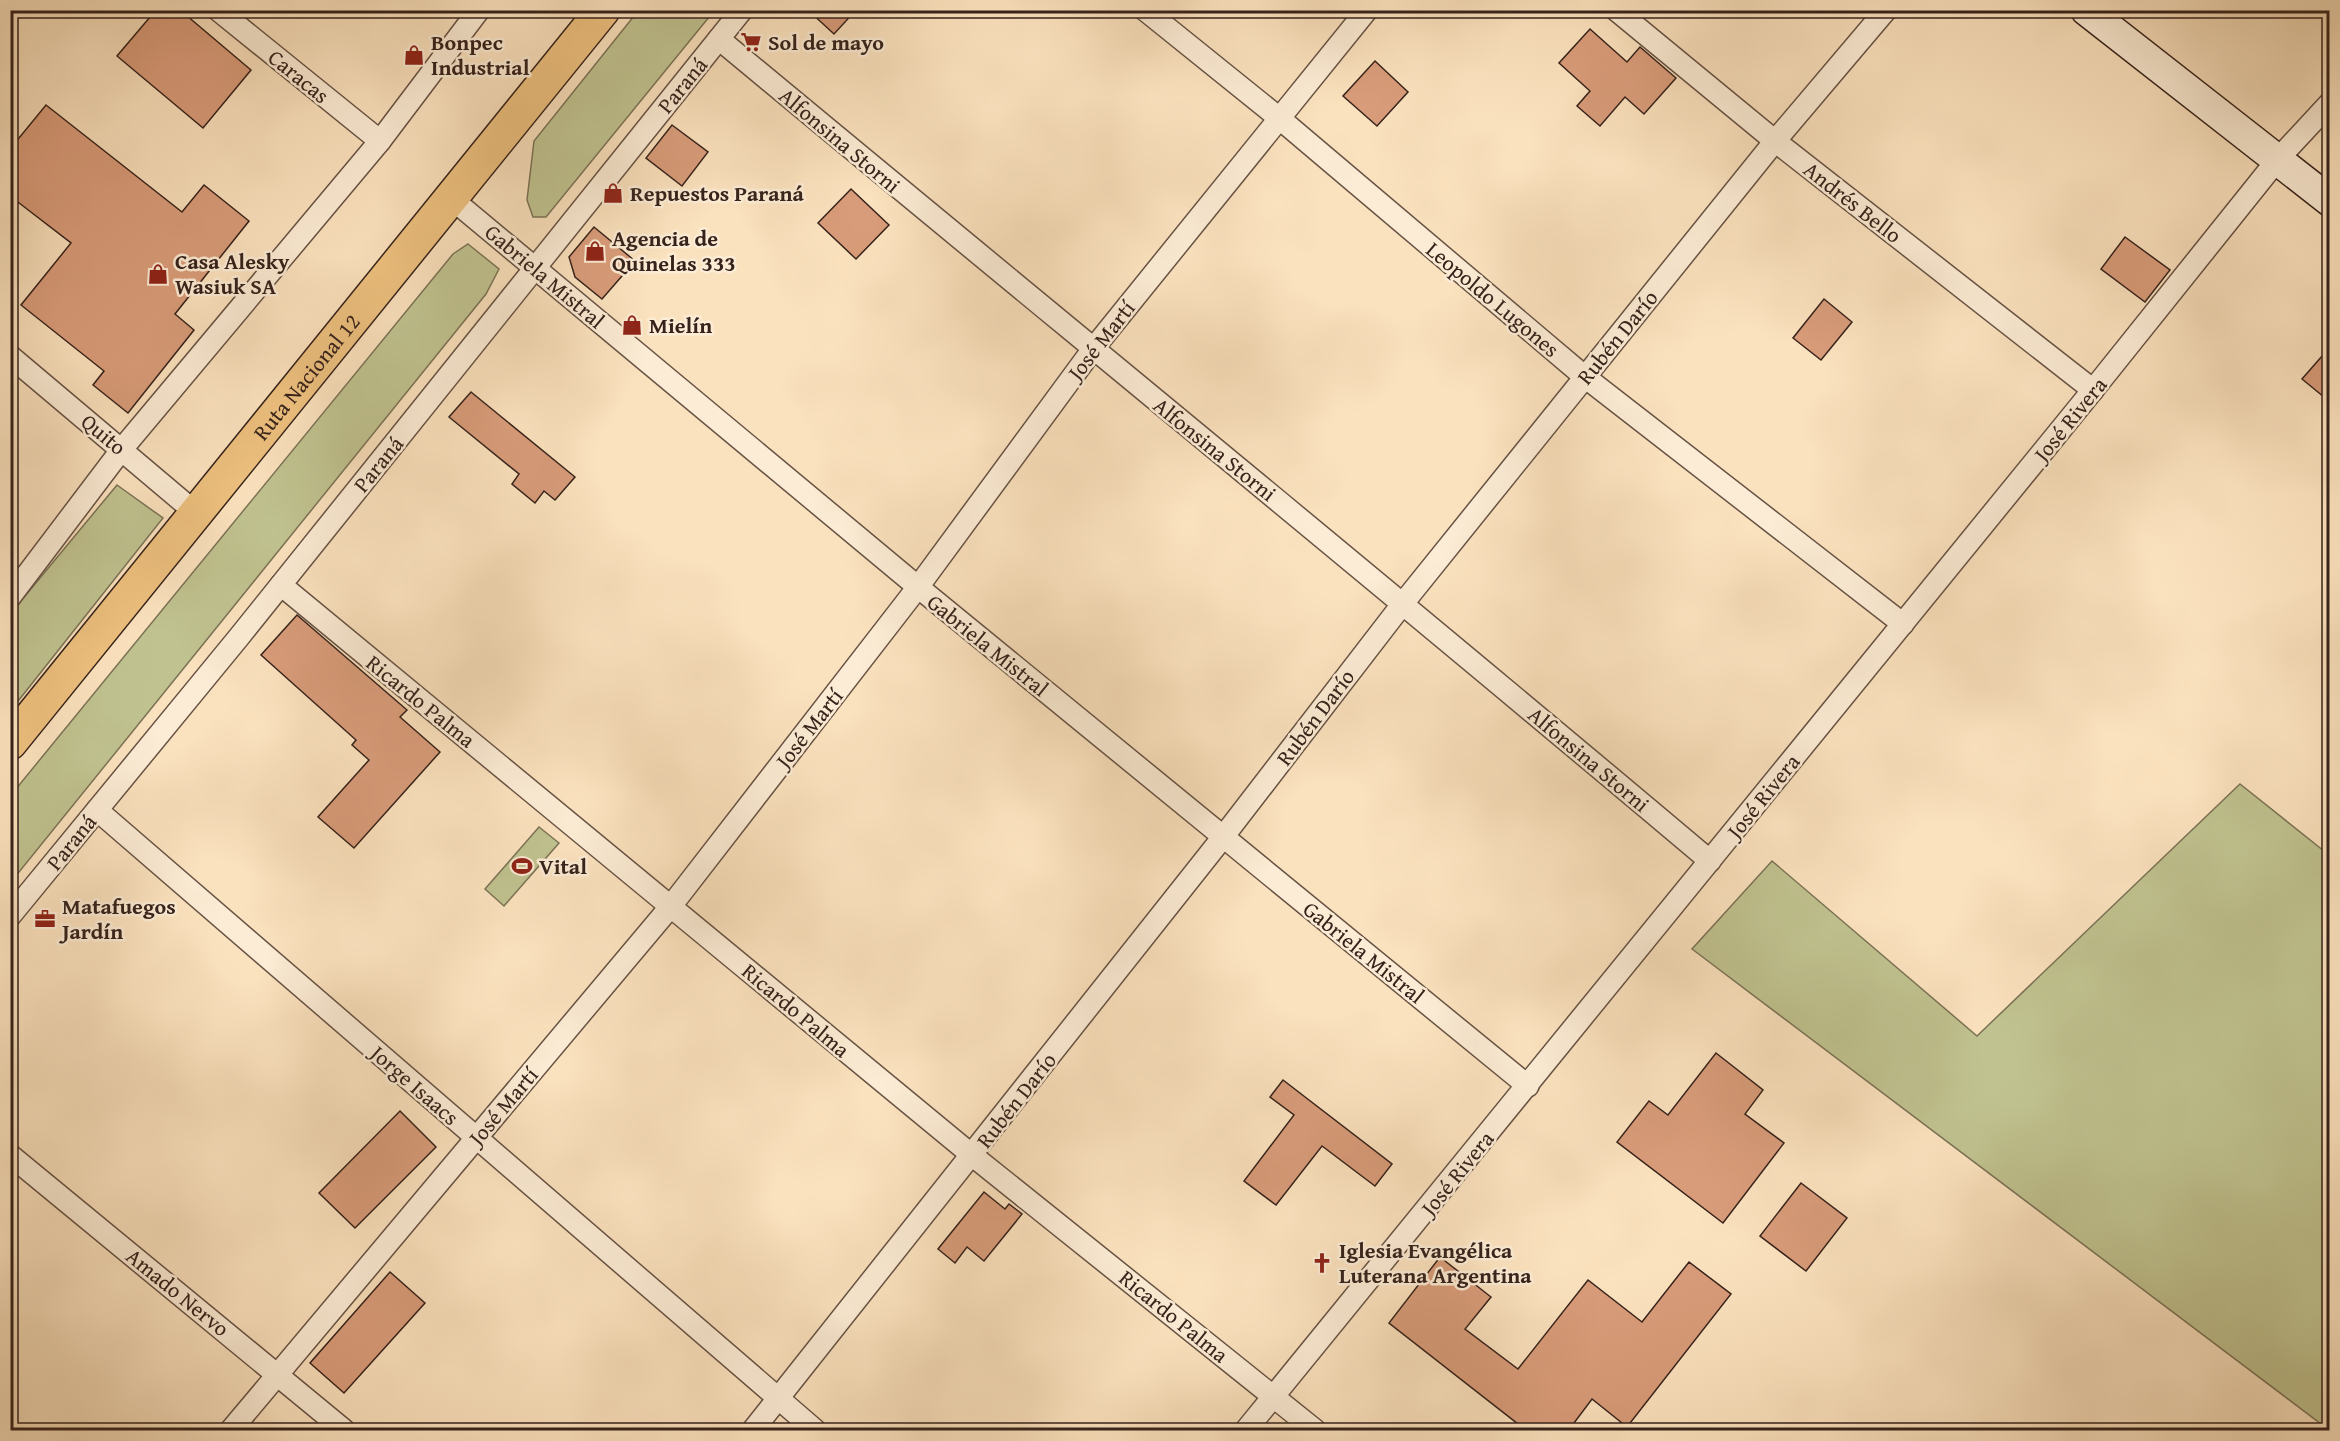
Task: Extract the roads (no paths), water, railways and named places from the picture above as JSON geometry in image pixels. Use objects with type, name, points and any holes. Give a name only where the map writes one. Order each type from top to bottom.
[{"type":"highway","name":"Ruta Nacional 12","points":[[10,743],[603,10]]},
{"type":"main road","points":[[2086,10],[2330,201]]},
{"type":"street","name":"Caracas","points":[[218,10],[380,141]]},
{"type":"street","points":[[10,597],[123,449],[380,141],[479,10]]},
{"type":"street","name":"Paraná","points":[[10,916],[281,585],[742,10]]},
{"type":"street","name":"Leopoldo Lugones","points":[[1145,10],[1280,118],[1585,377],[1903,624]]},
{"type":"street","name":"José Martí","points":[[231,1431],[671,906],[918,587],[1093,349],[1366,10]]},
{"type":"street","name":"Andrés Bello","points":[[1616,10],[1775,141],[2093,390]]},
{"type":"street","name":"Rubén Darío","points":[[753,1431],[973,1156],[1404,602],[1775,141],[1886,10]]},
{"type":"street","name":"Alfonsina Storni","points":[[719,39],[1093,349],[1404,602],[1710,861]]},
{"type":"street","name":"José Rivera","points":[[1246,1431],[2093,390],[2278,159],[2330,103]]},
{"type":"street","name":"Gabriela Mistral","points":[[452,199],[918,587],[1528,1086]]},
{"type":"street","name":"Quito","points":[[10,356],[123,449],[196,513]]},
{"type":"street","name":"Ricardo Palma","points":[[281,585],[973,1156],[1315,1431]]},
{"type":"street","name":"Jorge Isaacs","points":[[97,810],[815,1431]]},
{"type":"street","name":"Amado Nervo","points":[[10,1155],[278,1374],[344,1431]]},
{"type":"place","name":"Sol de mayo","points":[[751,42]]},
{"type":"place","name":"Bonpec Industrial","points":[[414,55]]},
{"type":"place","name":"Repuestos Paraná","points":[[613,193]]},
{"type":"place","name":"Agencia de Quinelas 333","points":[[595,251]]},
{"type":"place","name":"Casa Alesky Wasiuk SA","points":[[158,274]]},
{"type":"place","name":"Mielín","points":[[632,325]]},
{"type":"place","name":"Vital","points":[[522,866]]},
{"type":"place","name":"Matafuegos Jardín","points":[[45,919]]},
{"type":"place","name":"Iglesia Evangélica Luterana Argentina","points":[[1322,1263]]}]
